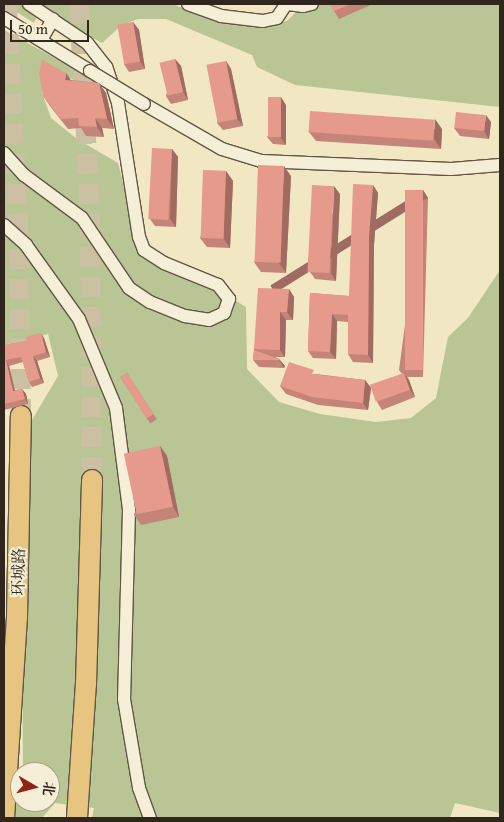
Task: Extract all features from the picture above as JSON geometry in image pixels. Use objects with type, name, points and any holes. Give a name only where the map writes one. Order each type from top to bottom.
[{"type":"main road","name":"环城路","points":[[5,809],[17,617],[21,416]]},
{"type":"main road","points":[[77,812],[86,684],[92,480]]},
{"type":"street","points":[[4,153],[24,175],[82,218],[129,288],[150,302],[185,316],[209,320],[224,313],[228,298],[218,286],[164,263],[144,250],[139,237],[118,103],[106,67],[87,43],[29,4]]},
{"type":"street","points":[[188,4],[221,16],[263,21],[278,18],[287,4],[303,6],[312,4]]},
{"type":"street","points":[[4,18],[144,104],[222,149],[261,160],[451,169],[500,165]]},
{"type":"street","points":[[41,40],[53,19]]},
{"type":"street","points":[[4,225],[26,245],[79,319],[116,408],[129,510],[123,692],[139,788],[150,818]]},
{"type":"green space","points":[[4,4],[173,4],[203,17],[262,28],[287,21],[295,13],[297,4],[500,4],[500,107],[295,85],[257,67],[252,55],[166,19],[138,19],[122,25],[102,43],[40,8],[34,23]]},
{"type":"green space","points":[[4,30],[98,82],[85,85],[43,66],[42,93],[51,118],[77,139],[118,163],[141,256],[159,268],[207,283],[246,307],[247,369],[279,402],[320,414],[376,422],[411,418],[436,398],[448,337],[468,318],[500,270],[500,813],[455,803],[450,818],[92,818],[94,808],[60,804],[60,762],[23,762],[21,419],[32,420],[58,376],[48,334],[4,345]]},
{"type":"green space","points":[[4,772],[10,772],[10,812],[47,812],[42,818],[4,818]]},
{"type":"building","points":[[330,4],[351,4],[334,11]]},
{"type":"building","points":[[133,22],[140,61],[124,64],[117,25]]},
{"type":"building","points":[[175,59],[183,92],[168,96],[159,63]]},
{"type":"building","points":[[42,60],[66,73],[65,80],[99,83],[107,119],[95,118],[97,127],[79,126],[78,118],[61,119],[43,96],[39,74]]},
{"type":"building","points":[[226,61],[237,119],[218,123],[206,65]]},
{"type":"building","points":[[268,97],[281,97],[281,137],[268,137]]},
{"type":"building","points":[[310,111],[435,120],[433,141],[309,132]]},
{"type":"building","points":[[456,112],[486,115],[484,131],[454,128]]},
{"type":"building","points":[[152,148],[172,149],[168,220],[148,219]]},
{"type":"building","points":[[258,165],[284,166],[281,263],[255,262]]},
{"type":"building","points":[[203,170],[226,171],[224,239],[201,238]]},
{"type":"building","points":[[353,184],[373,185],[369,237],[368,355],[348,354],[348,315],[332,314],[330,352],[308,351],[310,293],[349,296]]},
{"type":"building","points":[[312,185],[334,186],[329,273],[307,272]]},
{"type":"building","points":[[405,190],[423,190],[423,370],[405,370]]},
{"type":"building","points":[[258,288],[289,289],[287,312],[280,312],[280,350],[254,349]]},
{"type":"building","points":[[41,333],[46,352],[33,356],[40,378],[29,382],[21,357],[6,360],[13,391],[22,389],[25,399],[4,404],[4,345],[27,341],[26,337]]},
{"type":"building","points":[[254,350],[279,359],[279,360],[253,360]]},
{"type":"building","points":[[289,362],[314,370],[312,374],[365,380],[363,403],[312,397],[280,386]]},
{"type":"building","points":[[127,373],[154,414],[147,418],[120,377]]},
{"type":"building","points":[[404,373],[410,390],[376,402],[370,385]]},
{"type":"building","points":[[160,446],[173,507],[137,514],[124,454]]},
{"type":"tunnel","points":[[7,4],[18,219],[21,416]]},
{"type":"tunnel","points":[[79,4],[90,217],[92,480]]}]
